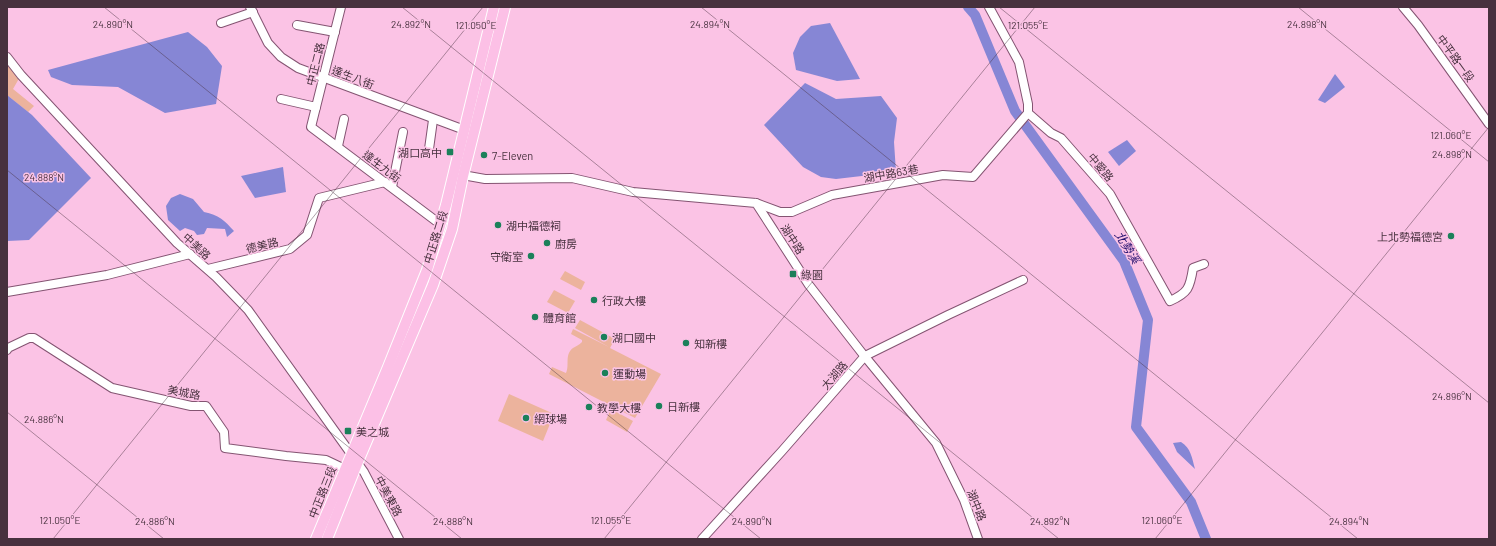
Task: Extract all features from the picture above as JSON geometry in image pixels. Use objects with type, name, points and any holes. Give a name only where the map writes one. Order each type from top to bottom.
[{"type":"main road","name":"中正路二段","points":[[469,132],[494,7]]},
{"type":"main road","name":"中正路二段","points":[[354,459],[388,367],[424,277],[440,224],[458,175],[504,7]]},
{"type":"main road","name":"中正路二段","points":[[354,459],[433,285],[452,229],[458,175]]},
{"type":"main road","name":"中正路三段","points":[[316,539],[345,469],[354,459]]},
{"type":"main road","name":"中正路三段","points":[[327,539],[354,459]]},
{"type":"street","name":"中正二路","points":[[311,126],[341,7]]},
{"type":"street","points":[[990,7],[1019,62],[1028,104],[1028,113]]},
{"type":"street","name":"中平路一段","points":[[1403,7],[1423,32],[1489,124]]},
{"type":"street","points":[[221,23],[251,10]]},
{"type":"street","name":"達生八街","points":[[251,10],[268,43],[281,57],[298,68],[469,132]]},
{"type":"street","points":[[297,25],[335,32]]},
{"type":"street","name":"中美路","points":[[7,57],[21,75],[177,243],[208,269],[248,310],[354,459]]},
{"type":"street","points":[[281,99],[316,107]]},
{"type":"street","name":"湖中路63巷","points":[[756,203],[780,212],[792,212],[832,195],[943,175],[972,177],[1028,113]]},
{"type":"street","name":"中愛路","points":[[1028,113],[1050,133],[1061,138],[1110,194],[1170,301],[1183,295],[1191,280],[1193,268],[1204,264]]},
{"type":"street","points":[[338,146],[344,119]]},
{"type":"street","points":[[429,149],[434,120]]},
{"type":"street","name":"達生九街","points":[[311,126],[440,224]]},
{"type":"street","points":[[392,187],[403,132]]},
{"type":"street","points":[[458,175],[485,179],[572,178],[633,192],[716,198],[756,203]]},
{"type":"street","name":"德美路","points":[[208,269],[290,249],[307,235],[319,198],[385,182]]},
{"type":"street","name":"湖中路","points":[[756,203],[809,285],[936,443],[964,500],[978,539]]},
{"type":"street","points":[[7,292],[107,275],[190,254]]},
{"type":"street","name":"大湖路","points":[[702,539],[782,451],[865,356],[1023,280]]},
{"type":"street","name":"美城路","points":[[7,350],[8,348],[28,338],[34,338],[112,388],[191,406],[206,406],[224,432],[225,448],[279,456],[326,460],[345,469]]},
{"type":"street","name":"中美東路","points":[[354,459],[364,472],[399,539]]},
{"type":"shaded area","points":[[830,23],[860,79],[837,81],[796,70],[793,53],[800,37],[811,26]]},
{"type":"shaded area","points":[[188,32],[207,47],[222,66],[216,104],[165,113],[118,87],[72,85],[51,77],[48,70]]},
{"type":"shaded area","points":[[7,57],[21,75],[13,89],[34,106],[28,112],[7,95]]},
{"type":"shaded area","points":[[1335,74],[1345,87],[1325,103],[1318,100]]},
{"type":"shaded area","points":[[805,83],[836,99],[881,96],[897,118],[894,142],[896,172],[836,179],[821,177],[803,167],[764,125]]},
{"type":"shaded area","points":[[7,95],[32,115],[91,178],[29,240],[7,241]]},
{"type":"shaded area","points":[[1127,140],[1136,151],[1119,166],[1108,152]]},
{"type":"shaded area","points":[[283,167],[286,192],[255,198],[241,176]]},
{"type":"shaded area","points":[[180,194],[193,199],[204,212],[221,218],[234,231],[227,237],[225,229],[207,228],[204,234],[197,235],[194,231],[185,228],[180,231],[168,220],[166,206],[171,198]]},
{"type":"shaded area","points":[[565,271],[585,282],[581,290],[560,279]]},
{"type":"shaded area","points":[[554,290],[575,301],[568,313],[547,302]]},
{"type":"shaded area","points":[[580,320],[615,339],[610,348],[661,374],[635,418],[549,374],[552,367],[566,373],[570,351],[582,342],[582,340],[571,334],[573,329],[609,347],[575,328]]},
{"type":"shaded area","name":"網球場","points":[[509,394],[554,414],[543,441],[498,421]]},
{"type":"shaded area","points":[[611,409],[633,421],[627,432],[606,420]]},
{"type":"shaded area","points":[[1181,442],[1189,450],[1195,469],[1177,452],[1173,443]]},
{"type":"waterway","name":"北勢溪","points":[[968,7],[975,15],[1015,111],[1124,261],[1148,320],[1136,427],[1191,502],[1206,539]]},
{"type":"place","name":"湖口高中","points":[[450,152]]},
{"type":"place","name":"7-Eleven","points":[[484,155]]},
{"type":"place","name":"湖中福德祠","points":[[498,225]]},
{"type":"place","name":"上北勢福德宮","points":[[1451,236]]},
{"type":"place","name":"廚房","points":[[547,243]]},
{"type":"place","name":"守衛室","points":[[531,256]]},
{"type":"place","name":"綠園","points":[[793,274]]},
{"type":"place","name":"行政大樓","points":[[594,300]]},
{"type":"place","name":"體育館","points":[[535,317]]},
{"type":"place","name":"湖口國中","points":[[604,337]]},
{"type":"place","name":"知新樓","points":[[686,343]]},
{"type":"place","name":"運動場","points":[[605,373]]},
{"type":"place","name":"日新樓","points":[[659,406]]},
{"type":"place","name":"教學大樓","points":[[589,407]]},
{"type":"place","name":"網球場","points":[[526,418]]},
{"type":"place","name":"美之城","points":[[348,431]]}]
